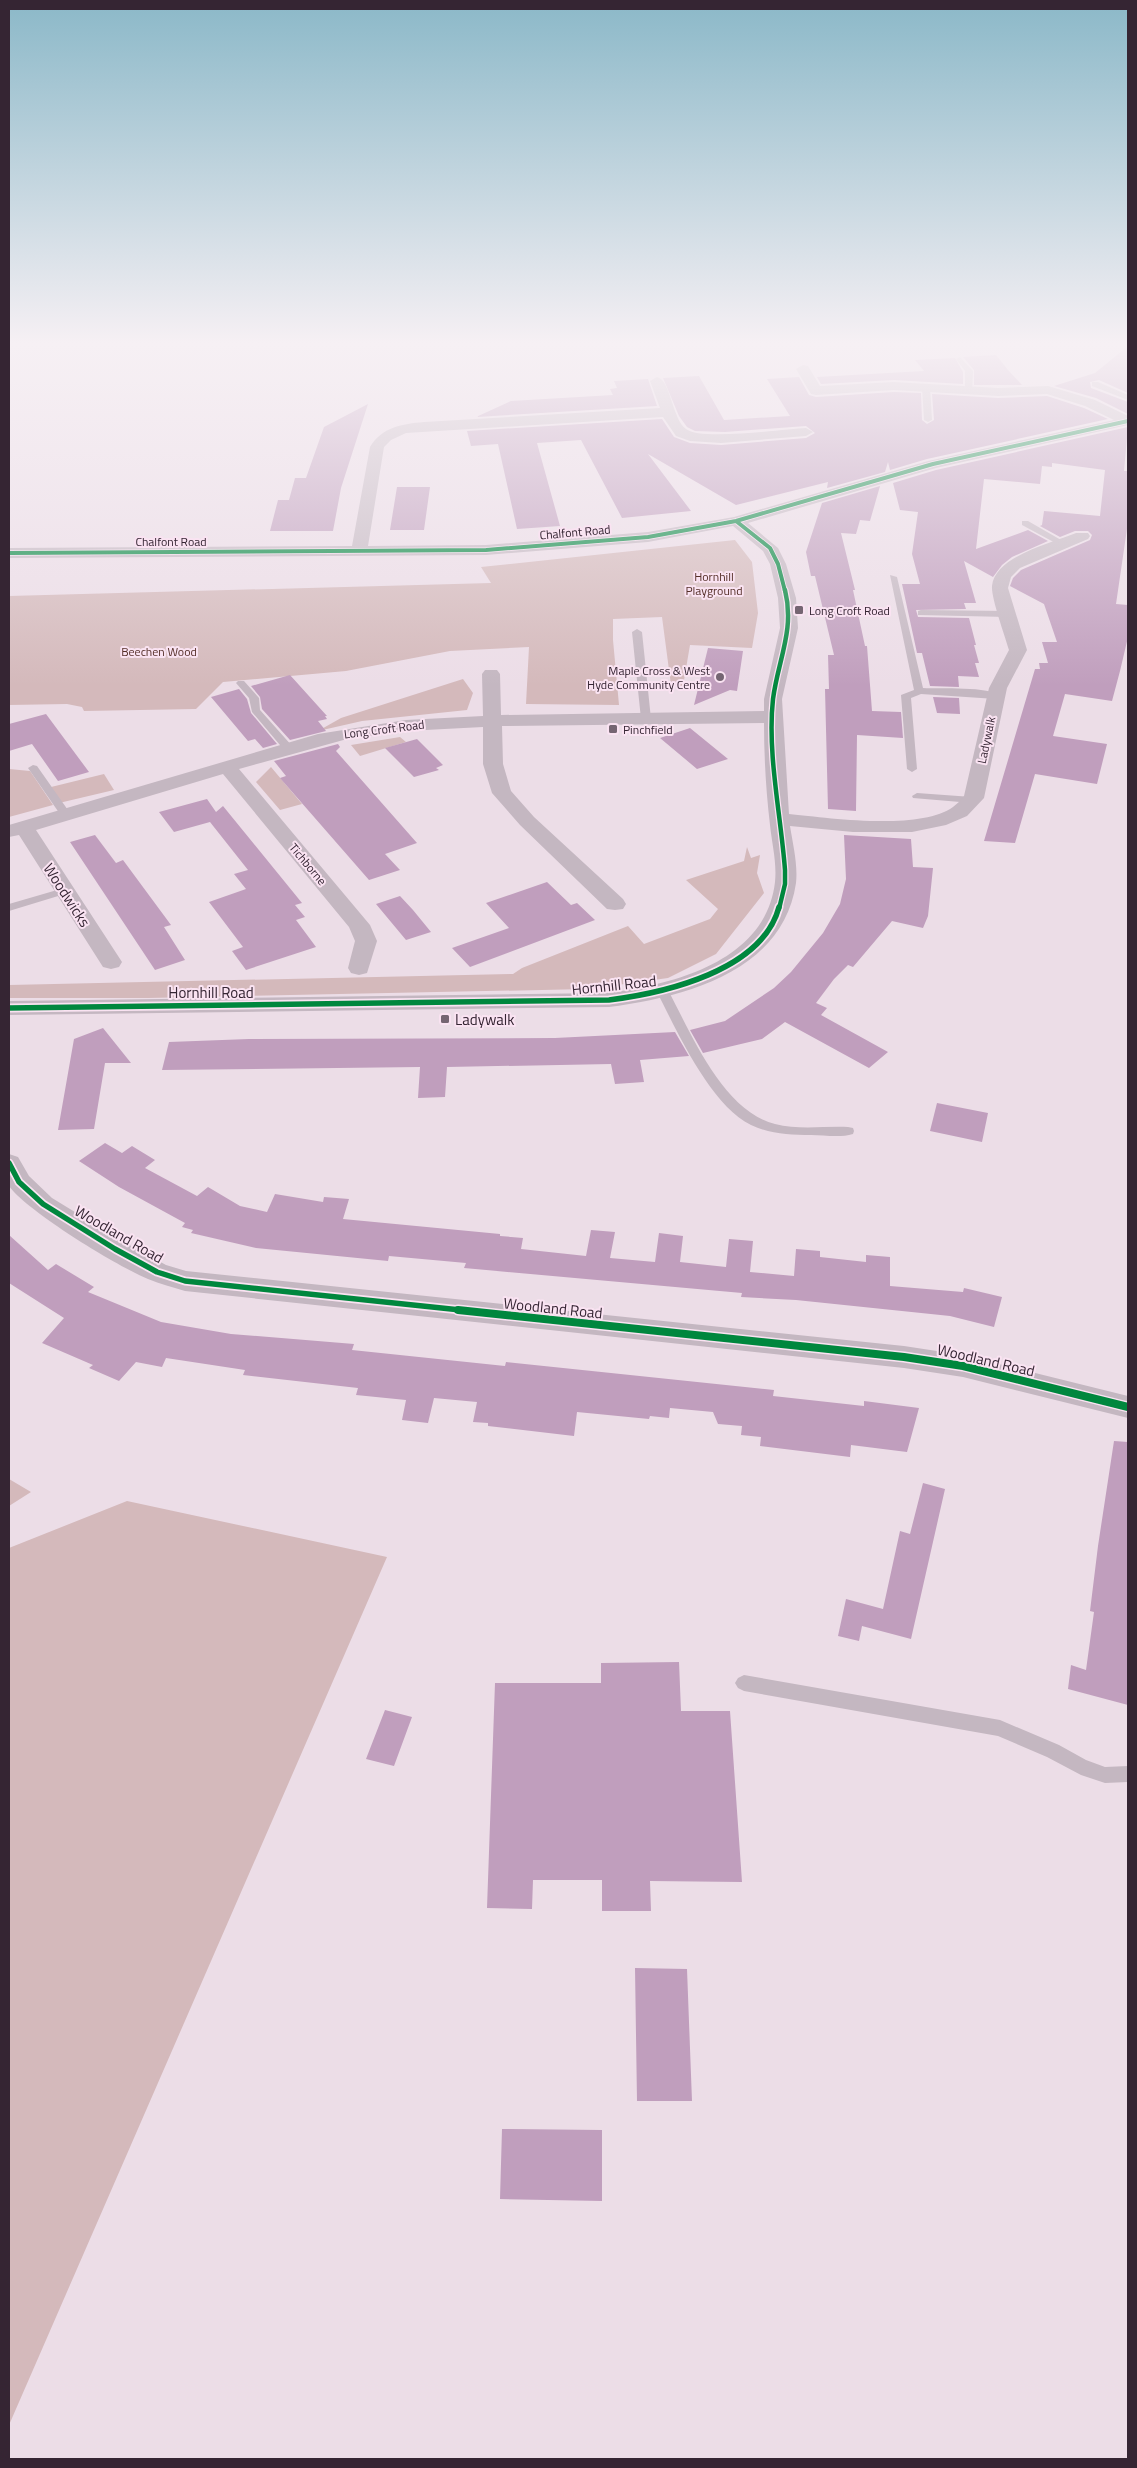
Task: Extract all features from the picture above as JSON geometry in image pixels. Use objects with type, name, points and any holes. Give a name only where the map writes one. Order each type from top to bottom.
[{"type":"street","points":[[359,551],[375,456]]},
{"type":"street","name":"Chalfont Road","points":[[9,553],[486,550],[596,542],[684,531],[736,521],[941,462],[968,456]]},
{"type":"street","name":"Hornhill Road","points":[[9,1008],[559,1002],[618,999],[663,992],[709,976],[745,954],[773,922],[782,899],[785,883],[773,717],[774,699],[789,628],[787,598],[778,564],[770,548],[736,521]]},
{"type":"street","name":"Ladywalk","points":[[972,800],[996,696],[1004,674],[1018,650],[1000,588],[1001,582],[1008,568],[1073,540]]},
{"type":"street","points":[[491,674],[493,764],[502,792],[527,821],[615,904]]},
{"type":"street","name":"Long Croft Road","points":[[16,829],[289,749],[361,731],[440,722],[773,717]]},
{"type":"street","name":"Tichborne","points":[[228,767],[359,925],[366,941],[359,968]]},
{"type":"street","points":[[779,819],[910,827],[940,820],[962,811],[972,800]]},
{"type":"street","name":"Woodwicks","points":[[16,829],[64,891],[111,962]]},
{"type":"street","name":"Woodland Road","points":[[9,1163],[19,1182],[43,1204],[115,1249],[157,1272],[185,1281],[904,1357],[963,1366],[1128,1407]]},
{"type":"lane","points":[[1025,523],[1073,540]]},
{"type":"lane","points":[[893,577],[919,690]]},
{"type":"lane","points":[[921,614],[1008,614]]},
{"type":"lane","points":[[637,632],[646,719]]},
{"type":"lane","points":[[241,684],[254,698],[255,710],[289,749]]},
{"type":"lane","points":[[912,769],[906,695],[914,695],[919,690],[996,696]]},
{"type":"lane","points":[[33,768],[66,815]]},
{"type":"lane","points":[[917,796],[972,800]]},
{"type":"lane","points":[[9,908],[64,891]]},
{"type":"lane","points":[[663,992],[721,1091],[744,1114],[756,1122],[772,1128],[848,1131]]},
{"type":"lane","points":[[744,1683],[1000,1728],[1053,1751],[1081,1767],[1105,1776],[1128,1774]]},
{"type":"green space","name":"Beechen Wood","points":[[735,540],[752,562],[758,613],[752,648],[690,645],[683,686],[671,685],[662,617],[613,619],[619,705],[526,704],[529,647],[450,651],[346,671],[223,682],[196,709],[84,711],[82,707],[67,704],[9,705],[9,596],[491,583],[481,567]]},
{"type":"green space","points":[[463,679],[473,693],[467,710],[362,721],[318,731],[341,718]]},
{"type":"green space","points":[[400,737],[406,742],[360,756],[351,745]]},
{"type":"green space","points":[[271,767],[302,804],[280,810],[256,782]]},
{"type":"green space","points":[[9,769],[30,771],[53,805],[9,817]]},
{"type":"green space","points":[[104,774],[114,790],[59,803],[47,788]]},
{"type":"green space","points":[[747,847],[751,858],[760,855],[757,873],[764,893],[716,954],[668,978],[588,989],[148,998],[9,998],[9,985],[513,974],[522,968],[628,926],[644,944],[710,919],[718,909],[686,880],[744,861]]},
{"type":"green space","points":[[9,1479],[31,1492],[9,1506]]},
{"type":"green space","points":[[127,1501],[387,1557],[9,2425],[9,1548]]},
{"type":"building","points":[[314,456],[351,456],[341,488],[333,531],[270,531],[278,500],[289,500],[295,478],[306,478]]},
{"type":"building","points":[[501,456],[541,456],[560,526],[517,529]]},
{"type":"building","points":[[590,456],[650,456],[691,511],[622,518]]},
{"type":"building","points":[[652,456],[940,456],[890,470],[888,462],[885,472],[827,488],[828,482],[736,505]]},
{"type":"building","points":[[998,456],[1125,456],[1124,471],[1128,471],[1128,522],[1116,604],[1128,605],[1128,637],[1120,671],[1112,701],[1065,694],[1053,736],[1107,744],[1097,784],[1035,774],[1015,843],[984,841],[1035,669],[1040,669],[1039,663],[1048,663],[1042,642],[1057,642],[1044,604],[1010,586],[1013,578],[1021,570],[1090,540],[1092,535],[1088,531],[1075,531],[1060,537],[1040,526],[1042,525],[1044,511],[1100,516],[1105,470],[1052,463],[1052,467],[1042,466],[1040,484],[984,479],[976,549],[1028,530],[1048,541],[1012,557],[1002,565],[993,577],[964,561],[976,603],[964,603],[966,609],[916,610],[918,617],[969,618],[976,645],[974,645],[979,663],[975,663],[979,677],[958,676],[959,687],[930,686],[922,653],[917,653],[902,584],[920,584],[912,554],[918,512],[900,510],[893,483],[936,470]]},
{"type":"building","points":[[880,486],[870,521],[860,520],[856,534],[841,533],[855,590],[853,590],[865,646],[867,646],[872,711],[901,712],[903,738],[857,735],[856,811],[828,809],[825,689],[829,689],[828,655],[834,655],[815,576],[811,576],[806,552],[822,503]]},
{"type":"building","points":[[397,487],[430,487],[424,530],[390,530]]},
{"type":"building","name":"Maple Cross & West Hyde Community Centre","points":[[708,648],[743,651],[737,691],[730,690],[694,705]]},
{"type":"building","points":[[290,675],[327,716],[325,716],[327,719],[318,721],[326,731],[290,740],[262,709],[260,697],[251,686]]},
{"type":"building","points":[[239,689],[247,699],[251,713],[277,744],[263,748],[255,739],[248,741],[211,697]]},
{"type":"building","points":[[933,697],[959,698],[960,714],[937,713]]},
{"type":"building","points":[[46,714],[89,772],[58,781],[32,744],[9,751],[9,724]]},
{"type":"building","points":[[690,728],[728,759],[697,769],[660,738]]},
{"type":"building","points":[[417,739],[443,765],[436,768],[439,770],[414,777],[385,748]]},
{"type":"building","points":[[338,744],[340,747],[336,751],[417,843],[385,854],[400,870],[369,880],[280,778],[286,776],[274,761]]},
{"type":"building","points":[[207,799],[216,812],[223,806],[302,903],[295,905],[305,917],[296,920],[316,947],[246,970],[232,951],[243,947],[209,902],[246,889],[234,874],[248,870],[210,822],[174,832],[159,812]]},
{"type":"building","points":[[95,835],[116,863],[123,860],[171,925],[164,927],[185,960],[155,970],[70,842]]},
{"type":"building","points":[[844,835],[911,839],[913,867],[933,868],[928,916],[923,928],[892,921],[853,967],[848,965],[834,979],[816,1003],[827,1008],[821,1015],[888,1052],[869,1068],[785,1022],[762,1039],[703,1053],[690,1030],[725,1021],[774,988],[791,972],[823,933],[840,904],[846,879]]},
{"type":"building","points":[[547,882],[571,905],[577,903],[595,920],[470,967],[452,948],[509,928],[486,903]]},
{"type":"building","points":[[400,896],[431,932],[406,940],[376,904]]},
{"type":"building","points":[[103,1028],[131,1063],[105,1063],[94,1129],[58,1130],[74,1039]]},
{"type":"building","points":[[675,1032],[689,1056],[640,1060],[644,1082],[615,1084],[611,1064],[447,1067],[445,1097],[418,1098],[420,1067],[162,1070],[169,1042],[249,1039],[555,1038]]},
{"type":"building","points":[[937,1103],[988,1113],[982,1142],[930,1131]]},
{"type":"building","points":[[105,1143],[122,1153],[132,1146],[155,1160],[145,1168],[197,1196],[208,1187],[240,1206],[267,1212],[275,1194],[323,1202],[324,1197],[349,1199],[343,1219],[500,1234],[500,1236],[523,1238],[521,1249],[586,1256],[591,1230],[615,1232],[610,1258],[655,1262],[659,1233],[683,1236],[680,1262],[726,1267],[729,1239],[753,1241],[750,1272],[794,1276],[796,1249],[820,1251],[820,1257],[866,1262],[866,1255],[890,1257],[890,1286],[963,1292],[964,1288],[1002,1297],[994,1327],[950,1316],[796,1300],[741,1297],[742,1293],[464,1268],[466,1263],[389,1256],[388,1261],[256,1248],[191,1233],[193,1230],[182,1227],[185,1223],[119,1187],[79,1161]]},
{"type":"building","points":[[9,1235],[48,1270],[56,1264],[94,1287],[88,1292],[161,1322],[231,1334],[354,1344],[352,1350],[505,1366],[506,1362],[774,1390],[773,1396],[864,1406],[864,1401],[919,1408],[907,1452],[851,1445],[850,1457],[760,1446],[761,1437],[741,1435],[742,1426],[718,1424],[713,1412],[670,1408],[669,1418],[650,1416],[649,1419],[577,1412],[574,1436],[488,1426],[488,1423],[473,1422],[477,1402],[434,1398],[428,1423],[402,1420],[406,1400],[356,1395],[358,1388],[243,1375],[245,1370],[166,1358],[162,1367],[136,1362],[119,1381],[89,1368],[93,1365],[42,1343],[64,1318],[9,1283]]},
{"type":"building","points":[[1114,1441],[1128,1442],[1128,1705],[1068,1689],[1071,1665],[1086,1670],[1094,1612],[1090,1611]]},
{"type":"building","points":[[923,1483],[945,1489],[911,1639],[862,1626],[859,1641],[838,1636],[846,1599],[883,1609],[900,1531],[910,1534]]},
{"type":"building","points":[[679,1662],[681,1711],[730,1711],[742,1882],[650,1881],[651,1911],[602,1911],[602,1880],[533,1880],[532,1909],[487,1908],[495,1683],[601,1683],[601,1663]]},
{"type":"building","points":[[385,1710],[412,1717],[394,1766],[366,1759]]},
{"type":"building","points":[[635,1968],[687,1969],[692,2101],[637,2101]]},
{"type":"building","points":[[502,2129],[602,2130],[602,2201],[500,2199]]},
{"type":"cycle path","points":[[9,553],[486,550],[648,537],[736,521],[933,464],[968,456]]},
{"type":"cycle path","points":[[9,1008],[609,1000],[664,990],[692,982],[719,970],[743,955],[763,936],[778,912],[785,884],[785,863],[775,772],[773,699],[789,628],[787,598],[778,564],[770,548],[736,521]]},
{"type":"cycle path","points":[[9,1163],[19,1182],[43,1204],[115,1249],[157,1272],[185,1281],[904,1357],[963,1366],[1128,1407]]},
{"type":"place","name":"Long Croft Road","points":[[799,610]]},
{"type":"place","name":"Maple Cross & West Hyde Community Centre","points":[[720,677]]},
{"type":"place","name":"Pinchfield","points":[[613,729]]},
{"type":"place","name":"Ladywalk","points":[[445,1019]]},
{"type":"park label","name":"Hornhill Playground","points":[[714,583]]}]
